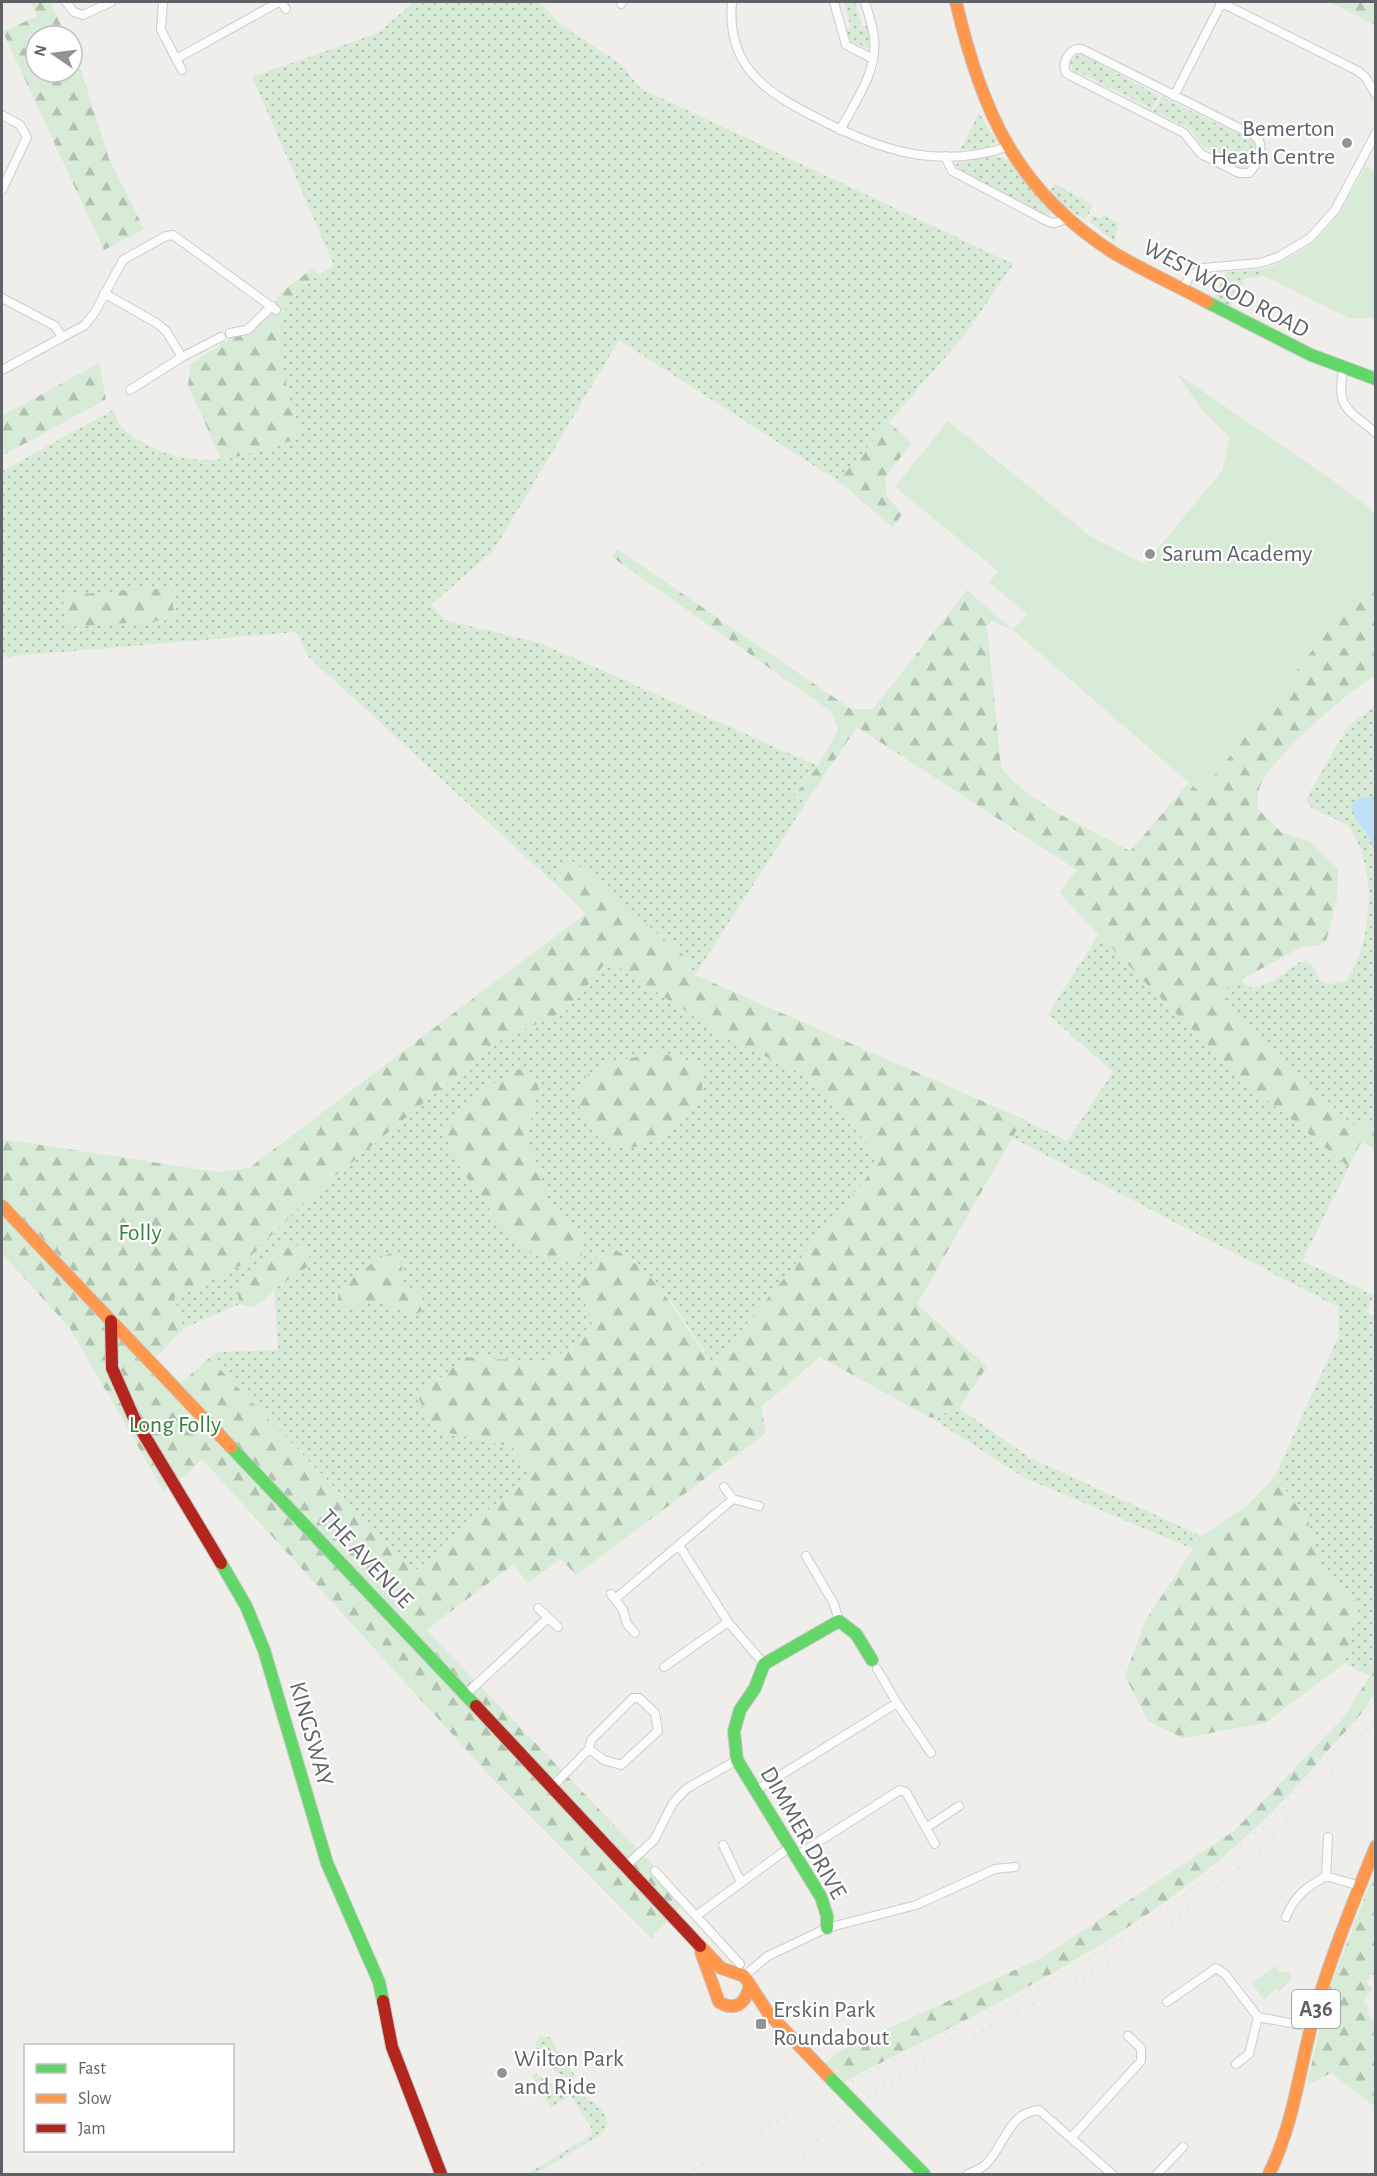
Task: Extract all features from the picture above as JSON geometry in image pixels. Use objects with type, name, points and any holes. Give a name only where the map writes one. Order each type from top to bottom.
[{"type":"main road","name":"WESTWOOD ROAD","points":[[956,2],[980,94],[1007,147],[1043,195],[1066,219],[1113,252],[1303,353],[1343,370],[1376,378]]},
{"type":"main road","name":"THE AVENUE","points":[[2,1206],[627,1865],[697,1943],[728,1972],[742,1970]]},
{"type":"main road","name":"KINGSWAY","points":[[111,1321],[112,1368],[134,1418],[246,1606],[264,1650],[327,1863],[379,1982],[392,2047],[441,2175]]},
{"type":"main road","points":[[737,1760],[734,1731],[736,1719],[755,1688],[764,1664],[839,1621],[856,1634],[874,1664]]},
{"type":"main road","name":"DIMMER DRIVE","points":[[737,1760],[820,1897],[827,1916],[827,1928]]},
{"type":"main road","name":"A36","points":[[1269,2175],[1293,2119],[1311,2027],[1326,1973],[1376,1846]]},
{"type":"main road","name":"THE AVENUE","points":[[697,1943],[708,1967],[714,1989]]},
{"type":"main road","points":[[742,1970],[750,1988],[769,2014],[924,2175]]},
{"type":"main road","points":[[728,1972],[718,1978],[714,1989],[716,1997],[724,2005],[741,2004],[769,2014]]},
{"type":"main road","points":[[741,2004],[746,2000],[750,1988]]},
{"type":"street","points":[[66,2],[74,12],[83,15],[111,2]]},
{"type":"street","points":[[163,2],[161,30],[182,70]]},
{"type":"street","points":[[732,2],[732,29],[737,48],[759,84],[780,99],[840,130],[887,149],[926,156],[945,156],[976,154],[1007,147]]},
{"type":"street","points":[[834,2],[846,45],[873,59]]},
{"type":"street","points":[[840,130],[870,72],[873,59],[874,36],[865,2]]},
{"type":"street","points":[[1174,96],[1221,2],[1358,71],[1366,78],[1376,95]]},
{"type":"street","points":[[176,59],[282,4]]},
{"type":"street","points":[[1083,49],[1174,96],[1257,137],[1261,151],[1249,173],[1239,173],[1201,154],[1184,134],[1066,73],[1065,63],[1071,51],[1083,49]]},
{"type":"street","points":[[2,115],[20,125],[27,137],[2,190]]},
{"type":"street","points":[[1183,289],[1189,278],[1203,268],[1260,263],[1278,257],[1310,238],[1335,210],[1376,134]]},
{"type":"street","name":"WESTWOOD ROAD","points":[[945,156],[952,171],[1049,222],[1066,219]]},
{"type":"street","points":[[2,370],[84,325],[123,260],[166,236],[173,235],[274,308],[247,330],[226,335],[182,357],[130,390]]},
{"type":"street","points":[[104,292],[158,324],[182,357]]},
{"type":"street","points":[[2,298],[55,326],[62,337]]},
{"type":"street","points":[[1343,370],[1340,390],[1342,404],[1376,433]]},
{"type":"street","points":[[724,1487],[733,1499],[759,1506]]},
{"type":"street","points":[[634,1633],[613,1597],[680,1547],[733,1499]]},
{"type":"street","points":[[680,1547],[728,1622],[764,1664]]},
{"type":"street","points":[[806,1556],[834,1604],[839,1621]]},
{"type":"street","points":[[538,1608],[558,1628]]},
{"type":"street","points":[[465,1695],[548,1618]]},
{"type":"street","points":[[664,1667],[728,1622]]},
{"type":"street","points":[[874,1664],[931,1753]]},
{"type":"street","points":[[552,1786],[589,1749],[591,1740],[633,1698],[639,1698],[652,1707],[658,1731],[621,1765],[604,1760],[589,1749]]},
{"type":"street","points":[[755,1791],[897,1703]]},
{"type":"street","points":[[627,1865],[654,1840],[673,1803],[686,1789],[737,1760]]},
{"type":"street","points":[[696,1916],[741,1882],[900,1790],[906,1792],[935,1844]]},
{"type":"street","points":[[926,1828],[959,1806]]},
{"type":"street","points":[[1326,1876],[1328,1837]]},
{"type":"street","points":[[723,1845],[741,1882]]},
{"type":"street","points":[[655,1872],[742,1970],[827,1928],[916,1905],[995,1869],[1015,1867]]},
{"type":"street","points":[[1286,1917],[1292,1902],[1304,1888],[1326,1876],[1360,1886]]},
{"type":"street","points":[[1167,2002],[1216,1968],[1225,1974],[1258,2017],[1311,2027]]},
{"type":"street","points":[[1236,2064],[1249,2054],[1258,2017]]},
{"type":"street","points":[[1071,2138],[1141,2061],[1141,2048],[1128,2036]]},
{"type":"street","points":[[968,2175],[985,2165],[1013,2123],[1026,2111],[1039,2110],[1112,2175]]},
{"type":"street","points":[[1157,2175],[1183,2147]]},
{"type":"green space","points":[[31,2],[50,2],[60,24],[24,24],[24,77],[3,32],[37,16]]},
{"type":"green space","points":[[414,2],[539,2],[561,25],[621,64],[640,88],[1013,264],[967,332],[838,481],[619,340],[493,551],[431,605],[444,620],[540,643],[818,766],[794,796],[807,801],[695,975],[683,955],[571,861],[553,882],[308,656],[297,632],[2,657],[2,471],[113,410],[122,427],[136,439],[167,454],[187,458],[206,460],[242,455],[301,438],[284,375],[279,341],[280,326],[284,312],[293,298],[305,286],[334,265],[252,77],[378,33]]},
{"type":"green space","points":[[844,2],[855,2],[862,26],[868,25],[870,49],[848,40],[845,30],[851,28]]},
{"type":"green space","points":[[1330,2],[1375,2],[1375,25]]},
{"type":"green space","points":[[1080,53],[1157,95],[1161,94],[1150,111],[1148,107],[1082,74],[1073,72],[1070,61]]},
{"type":"green space","points":[[84,79],[109,159],[144,229],[104,250],[27,84],[84,84]]},
{"type":"green space","points":[[1164,94],[1166,99],[1255,142],[1258,150],[1251,163],[1244,169],[1239,168],[1234,162],[1203,146],[1189,128],[1156,112],[1152,113]]},
{"type":"green space","points":[[979,113],[996,140],[994,144],[984,148],[960,150]]},
{"type":"green space","points":[[996,156],[1008,160],[1051,213],[1049,216],[1042,215],[958,171],[956,163]]},
{"type":"green space","points":[[1366,166],[1375,171],[1375,318],[1349,318],[1265,276],[1265,269],[1302,250],[1326,229]]},
{"type":"green space","points":[[1055,184],[1093,205],[1086,219],[1072,213],[1048,191]]},
{"type":"green space","points":[[1092,215],[1099,219],[1104,215],[1118,223],[1115,242],[1090,222]]},
{"type":"green space","points":[[313,268],[319,275],[291,300],[284,311],[280,325],[279,340],[284,374],[301,438],[222,461],[188,385],[191,364],[268,313],[280,293]]},
{"type":"green space","points":[[1265,269],[1265,276],[1245,278],[1230,307],[1214,298],[1227,272]]},
{"type":"green space","points":[[99,363],[106,399],[2,456],[2,416]]},
{"type":"green space","points":[[1176,373],[1332,480],[1375,513],[1375,570],[1201,793],[1013,630],[1028,614],[989,583],[998,571],[895,487],[948,421],[1090,536],[1145,564],[1222,471],[1230,437],[1204,412]]},
{"type":"green space","points":[[889,422],[911,443],[885,478],[887,496],[902,514],[893,527],[838,481]]},
{"type":"green space","points":[[617,549],[851,709],[873,709],[967,590],[1013,630],[992,621],[987,627],[1001,767],[1013,781],[1044,804],[1130,851],[1189,783],[1201,792],[1375,570],[1375,676],[1347,696],[1292,745],[1265,777],[1258,793],[1257,808],[1281,832],[1311,842],[1338,869],[1337,899],[1326,941],[1318,946],[1301,947],[1226,988],[1224,1005],[1304,1085],[1357,1128],[1362,1120],[1375,1126],[1375,1149],[1361,1142],[1349,1167],[1252,1087],[1170,1008],[1059,893],[1077,870],[857,727],[807,801],[794,796],[818,766],[838,730],[832,712],[612,557]]},
{"type":"green space","points":[[172,588],[174,620],[65,627],[63,595]]},
{"type":"green space","points":[[1375,706],[1375,1126],[1362,1120],[1357,1128],[1304,1085],[1224,1005],[1226,988],[1242,978],[1244,983],[1252,988],[1272,982],[1298,963],[1307,960],[1316,970],[1319,979],[1329,984],[1347,981],[1356,964],[1367,923],[1368,880],[1364,860],[1348,826],[1313,808],[1306,799],[1348,726]]},
{"type":"green space","points":[[571,860],[683,955],[695,975],[1023,1119],[917,1304],[987,1367],[959,1408],[931,1418],[820,1357],[761,1407],[766,1433],[576,1575],[561,1559],[527,1583],[514,1564],[426,1630],[687,1900],[651,1938],[492,1778],[202,1459],[185,1476],[163,1490],[70,1328],[2,1254],[2,1139],[217,1172],[249,1168],[586,913],[553,882]],"holes":[[[608,960],[725,1037],[812,1079],[881,1160],[713,1365],[658,1286],[630,1259],[614,1249],[597,1256],[579,1281],[593,1327],[578,1342],[548,1362],[466,1357],[418,1396],[432,1429],[512,1447],[533,1473],[415,1571],[209,1358],[181,1383],[156,1357],[184,1328],[174,1298],[242,1265],[304,1202],[497,1042],[567,1010]]]},
{"type":"green space","points":[[1099,934],[1170,1008],[1252,1087],[1349,1167],[1302,1261],[1374,1295],[1366,1312],[1376,1317],[1376,1659],[1366,1674],[1345,1663],[1358,1600],[1322,1572],[1308,1520],[1275,1476],[1339,1335],[1338,1307],[1011,1137],[1023,1119],[1067,1141],[1113,1072],[1048,1014]]},
{"type":"green space","points":[[608,960],[725,1037],[812,1079],[881,1160],[713,1365],[673,1303],[634,1260],[579,1281],[593,1327],[578,1342],[548,1362],[466,1357],[418,1396],[432,1429],[512,1447],[533,1473],[415,1571],[209,1358],[217,1352],[278,1350],[274,1289],[301,1271],[237,1292],[240,1304],[184,1328],[174,1298],[242,1265],[304,1202],[497,1042],[567,1010]]},
{"type":"green space","points":[[658,1052],[682,1060],[694,1060],[704,1071],[702,1089],[697,1102],[677,1125],[654,1140],[629,1148],[617,1147],[605,1142],[590,1128],[575,1096],[587,1075],[610,1063]]},
{"type":"green space","points":[[519,1069],[535,1075],[539,1090],[527,1136],[545,1195],[559,1215],[577,1225],[584,1241],[581,1259],[546,1257],[519,1243],[486,1204],[450,1149],[445,1129],[453,1117],[477,1093]]},
{"type":"green space","points":[[284,1241],[295,1243],[309,1255],[310,1265],[274,1289],[263,1301],[252,1308],[240,1304],[237,1292],[249,1274]]},
{"type":"green space","points":[[391,1253],[401,1265],[403,1282],[422,1296],[424,1310],[410,1317],[385,1301],[371,1301],[352,1308],[338,1305],[339,1288],[379,1258]]},
{"type":"green space","points":[[959,1408],[1030,1458],[1202,1536],[1193,1549],[1025,1478],[931,1418]]},
{"type":"green space","points":[[1275,1476],[1308,1520],[1322,1572],[1358,1600],[1345,1663],[1265,1723],[1183,1738],[1148,1721],[1125,1676],[1145,1621],[1202,1536],[1249,1504]]},
{"type":"green space","points":[[1375,1659],[1375,1691],[1371,1700],[1352,1724],[1273,1811],[1219,1860],[1162,1904],[1102,1944],[1041,1980],[845,2081],[825,2063],[840,2051],[1043,1957],[1234,1831],[1343,1718],[1370,1676],[1366,1674]]},
{"type":"green space","points":[[1375,1871],[1375,1976],[1372,1974],[1366,1983],[1373,1988],[1363,2001],[1369,2008],[1367,2014],[1375,2022],[1375,2107],[1331,2073],[1307,2085],[1328,1992]]},
{"type":"green space","points":[[1275,1966],[1279,1972],[1289,1973],[1291,1979],[1279,1992],[1275,1989],[1264,2000],[1252,1983]]},
{"type":"green space","points":[[540,2035],[552,2038],[555,2047],[575,2076],[573,2079],[554,2071],[544,2062],[535,2044]]},
{"type":"green space","points":[[536,2073],[555,2085],[589,2099],[605,2114],[608,2124],[602,2134],[535,2174],[527,2174],[591,2135],[593,2131],[571,2095],[551,2107],[532,2076]]},
{"type":"water","points":[[1359,797],[1375,797],[1375,853],[1351,806]]},
{"type":"railway","points":[[686,2174],[839,2088],[1052,1980],[1099,1953],[1158,1914],[1227,1858],[1292,1797],[1350,1730],[1376,1694]]},
{"type":"railway","points":[[783,2174],[814,2143],[870,2096],[927,2060],[1104,1966],[1181,1915],[1218,1886],[1286,1823],[1347,1754],[1376,1717]]},
{"type":"traffic: fast","points":[[1207,302],[1311,355],[1376,379]]},
{"type":"traffic: fast","points":[[231,1447],[476,1706]]},
{"type":"traffic: fast","points":[[221,1563],[246,1606],[264,1650],[327,1863],[379,1982],[383,2001]]},
{"type":"traffic: fast","points":[[827,1928],[827,1916],[821,1897],[737,1760],[734,1731],[740,1710],[755,1688],[764,1664],[839,1621],[856,1634],[872,1660]]},
{"type":"traffic: fast","points":[[832,2080],[866,2115]]},
{"type":"traffic: fast","points":[[866,2115],[924,2174]]},
{"type":"traffic: slow","points":[[956,2],[977,78],[991,113],[1008,145],[1028,175],[1051,203],[1080,229],[1114,253],[1207,302]]},
{"type":"traffic: slow","points":[[2,1206],[231,1447]]},
{"type":"traffic: slow","points":[[1269,2174],[1290,2117],[1326,1975],[1376,1846]]},
{"type":"traffic: slow","points":[[700,1946],[721,1968],[744,1976],[769,2014],[832,2080]]},
{"type":"traffic: slow","points":[[701,1952],[719,2002],[729,2006],[738,2005],[745,1999],[749,1988]]},
{"type":"traffic: jam","points":[[111,1321],[112,1368],[134,1418],[221,1563]]},
{"type":"traffic: jam","points":[[476,1706],[700,1946]]},
{"type":"traffic: jam","points":[[383,2001],[392,2047],[441,2174]]},
{"type":"place","name":"Bemerton Heath Centre","points":[[1347,143]]},
{"type":"place","name":"Sarum Academy","points":[[1150,554]]},
{"type":"place","name":"Erskin Park Roundabout","points":[[761,2024]]},
{"type":"place","name":"Wilton Park and Ride","points":[[502,2073]]},
{"type":"park label","name":"Folly","points":[[140,1233]]},
{"type":"park label","name":"Long Folly","points":[[175,1425]]}]
